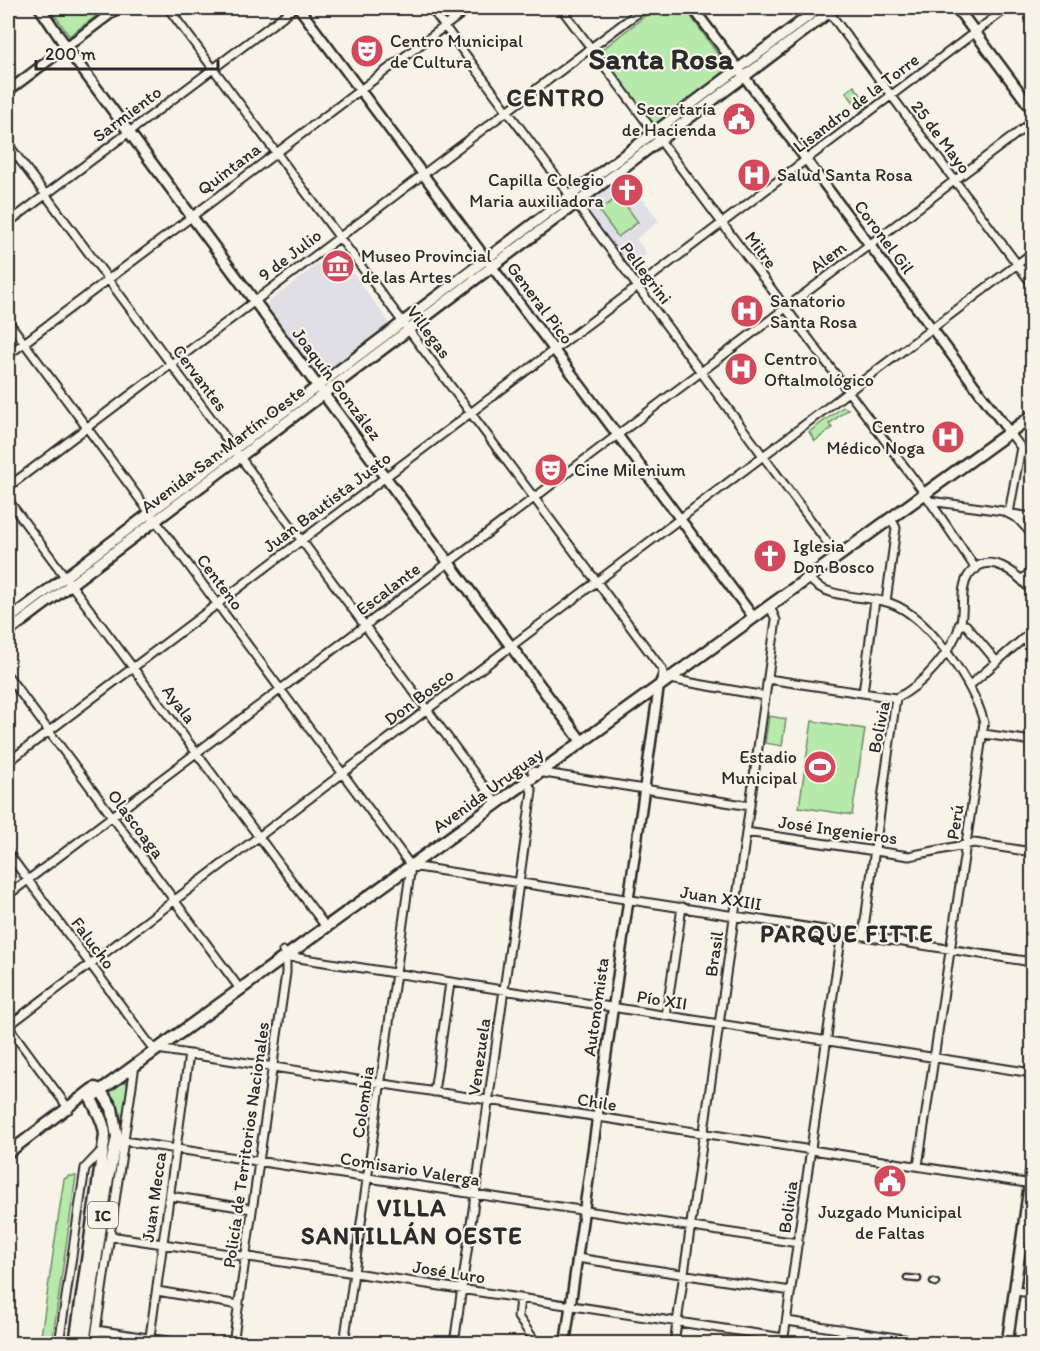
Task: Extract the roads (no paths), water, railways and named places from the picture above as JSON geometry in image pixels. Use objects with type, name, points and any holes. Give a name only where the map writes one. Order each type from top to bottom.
[{"type":"main road","name":"Joaquín González","points":[[40,8],[129,132],[580,740]]},
{"type":"main road","points":[[741,72],[819,8]]},
{"type":"main road","points":[[957,8],[1032,109]]},
{"type":"main road","points":[[741,72],[830,9]]},
{"type":"main road","name":"Avenida San Martín Oeste","points":[[8,632],[68,581],[741,72]]},
{"type":"main road","points":[[926,495],[1032,409]]},
{"type":"main road","points":[[926,495],[1008,430],[1032,416]]},
{"type":"main road","name":"Avenida Uruguay","points":[[752,615],[770,607],[836,555],[926,495]]},
{"type":"main road","name":"Avenida Uruguay","points":[[94,1092],[664,680],[817,565],[836,555],[926,495]]},
{"type":"main road","points":[[809,578],[808,574],[817,565]]},
{"type":"main road","name":"Avenida San Martín Oeste","points":[[8,620],[68,581]]},
{"type":"main road","name":"Avenida Uruguay","points":[[8,1153],[135,1065],[154,1048]]},
{"type":"main road","name":"IC","points":[[75,1344],[103,1148],[104,1122],[94,1092]]},
{"type":"main road","name":"IC","points":[[84,1344],[108,1181],[117,1137],[113,1111],[94,1092]]},
{"type":"main road","points":[[1007,1344],[1032,1166]]},
{"type":"street","points":[[8,91],[118,8]]},
{"type":"street","name":"Villegas","points":[[168,8],[662,669],[664,680]]},
{"type":"street","name":"Sarmiento","points":[[8,223],[294,8]]},
{"type":"street","name":"General Pico","points":[[299,8],[752,615]]},
{"type":"street","name":"Pellegrini","points":[[431,8],[836,555]]},
{"type":"street","name":"Quintana","points":[[8,355],[469,8]]},
{"type":"street","name":"Mitre","points":[[561,8],[926,495]]},
{"type":"street","name":"9 de Julio","points":[[8,487],[644,8]]},
{"type":"street","name":"Coronel Gil","points":[[693,8],[1008,430]]},
{"type":"street","name":"Lisandro de la Torre","points":[[722,223],[1008,8]]},
{"type":"street","name":"25 de Mayo","points":[[830,9],[1032,284]]},
{"type":"street","name":"Alem","points":[[786,308],[1032,122]]},
{"type":"street","name":"Cervantes","points":[[8,144],[495,801]]},
{"type":"street","name":"Juan Bautista Justo","points":[[8,762],[722,223]]},
{"type":"street","name":"Don Bosco","points":[[8,1026],[1032,253]]},
{"type":"street","name":"Escalante","points":[[8,895],[786,308]]},
{"type":"street","name":"Centeno","points":[[8,321],[410,863]]},
{"type":"street","points":[[1008,430],[1032,462]]},
{"type":"street","points":[[1009,513],[1021,447]]},
{"type":"street","points":[[946,479],[940,492],[949,502]]},
{"type":"street","points":[[926,495],[949,502],[1032,517]]},
{"type":"street","points":[[926,495],[976,569],[999,564],[1011,569],[1032,592]]},
{"type":"street","name":"Ayala","points":[[8,500],[324,925]]},
{"type":"street","points":[[1009,513],[1032,534]]},
{"type":"street","points":[[886,602],[896,528],[891,518]]},
{"type":"street","name":"Bolivia","points":[[863,936],[896,698],[924,679],[945,652],[959,625],[965,582],[976,569]]},
{"type":"street","points":[[1022,579],[1032,571]]},
{"type":"street","name":"Perú","points":[[809,578],[821,589],[886,602],[915,619],[945,652],[969,686],[982,716],[984,734],[918,1166]]},
{"type":"street","points":[[863,693],[875,600]]},
{"type":"street","name":"Brasil","points":[[674,1344],[776,620],[770,607]]},
{"type":"street","points":[[959,625],[965,625],[997,662]]},
{"type":"street","points":[[969,686],[1032,630]]},
{"type":"street","points":[[1025,637],[1032,648]]},
{"type":"street","name":"Olascoaga","points":[[8,676],[238,987]]},
{"type":"street","points":[[768,679],[896,698]]},
{"type":"street","points":[[664,680],[765,696]]},
{"type":"street","name":"Autonomista","points":[[565,1344],[645,789],[664,680]]},
{"type":"street","points":[[984,734],[1032,741]]},
{"type":"street","points":[[531,775],[645,789],[750,806]]},
{"type":"street","name":"Venezuela","points":[[454,1344],[532,791],[531,775]]},
{"type":"street","name":"José Ingenieros","points":[[746,832],[909,856],[974,843],[1032,852]]},
{"type":"street","name":"Falucho","points":[[8,853],[154,1048]]},
{"type":"street","name":"Juan XXIII","points":[[410,863],[1032,962]]},
{"type":"street","name":"Colombia","points":[[344,1344],[410,863]]},
{"type":"street","points":[[666,1016],[682,907]]},
{"type":"street","name":"Bolivia","points":[[784,1341],[842,932]]},
{"type":"street","name":"Pío XII","points":[[285,953],[396,975],[1032,1072]]},
{"type":"street","name":"Policía de Territorios Nacionales","points":[[234,1344],[273,1067],[285,953]]},
{"type":"street","points":[[434,1092],[450,983]]},
{"type":"street","points":[[8,1026],[69,1109]]},
{"type":"street","name":"Chile","points":[[154,1048],[1031,1183]]},
{"type":"street","name":"Juan Mecca","points":[[150,1341],[189,1054]]},
{"type":"street","points":[[94,1344],[135,1065]]},
{"type":"street","name":"Comisario Valerga","points":[[124,1141],[798,1243]]},
{"type":"street","points":[[59,1344],[85,1167],[103,1148]]},
{"type":"street","points":[[170,1196],[252,1209]]},
{"type":"street","name":"José Luro","points":[[110,1236],[570,1305],[784,1341]]},
{"type":"street","points":[[577,1258],[791,1291]]},
{"type":"street","points":[[907,1278],[918,1280]]},
{"type":"street","points":[[157,1291],[239,1305]]},
{"type":"street","points":[[1015,1291],[1032,1293]]},
{"type":"street","points":[[520,1298],[518,1317],[537,1344]]},
{"type":"street","points":[[786,1321],[842,1329],[894,1340],[935,1344]]},
{"type":"street","points":[[840,1344],[842,1329]]},
{"type":"street","points":[[96,1330],[150,1341],[186,1344]]},
{"type":"place","name":"Centro Municipal de Cultura","points":[[367,51]]},
{"type":"place","name":"Secretaría de Hacienda","points":[[739,119]]},
{"type":"place","name":"Salud Santa Rosa","points":[[754,175]]},
{"type":"place","name":"Capilla Colegio Maria auxiliadora","points":[[627,190]]},
{"type":"place","name":"Museo Provincial de las Artes","points":[[338,266]]},
{"type":"place","name":"Sanatorio Santa Rosa","points":[[747,311]]},
{"type":"place","name":"Centro Oftalmológico","points":[[741,369]]},
{"type":"place","name":"Centro Médico Noga","points":[[948,437]]},
{"type":"place","name":"Cine Milenium","points":[[551,470]]},
{"type":"place","name":"Iglesia Don Bosco","points":[[770,556]]},
{"type":"place","name":"Estadio Municipal","points":[[820,767]]},
{"type":"place","name":"Juzgado Municipal de Faltas","points":[[890,1181]]},
{"type":"district","name":"Santa Rosa","points":[[661,58]]},
{"type":"district","name":"CENTRO","points":[[556,97]]},
{"type":"district","name":"PARQUE FITTE","points":[[847,933]]},
{"type":"district","name":"VILLA SANTILLÁN OESTE","points":[[412,1221]]}]
